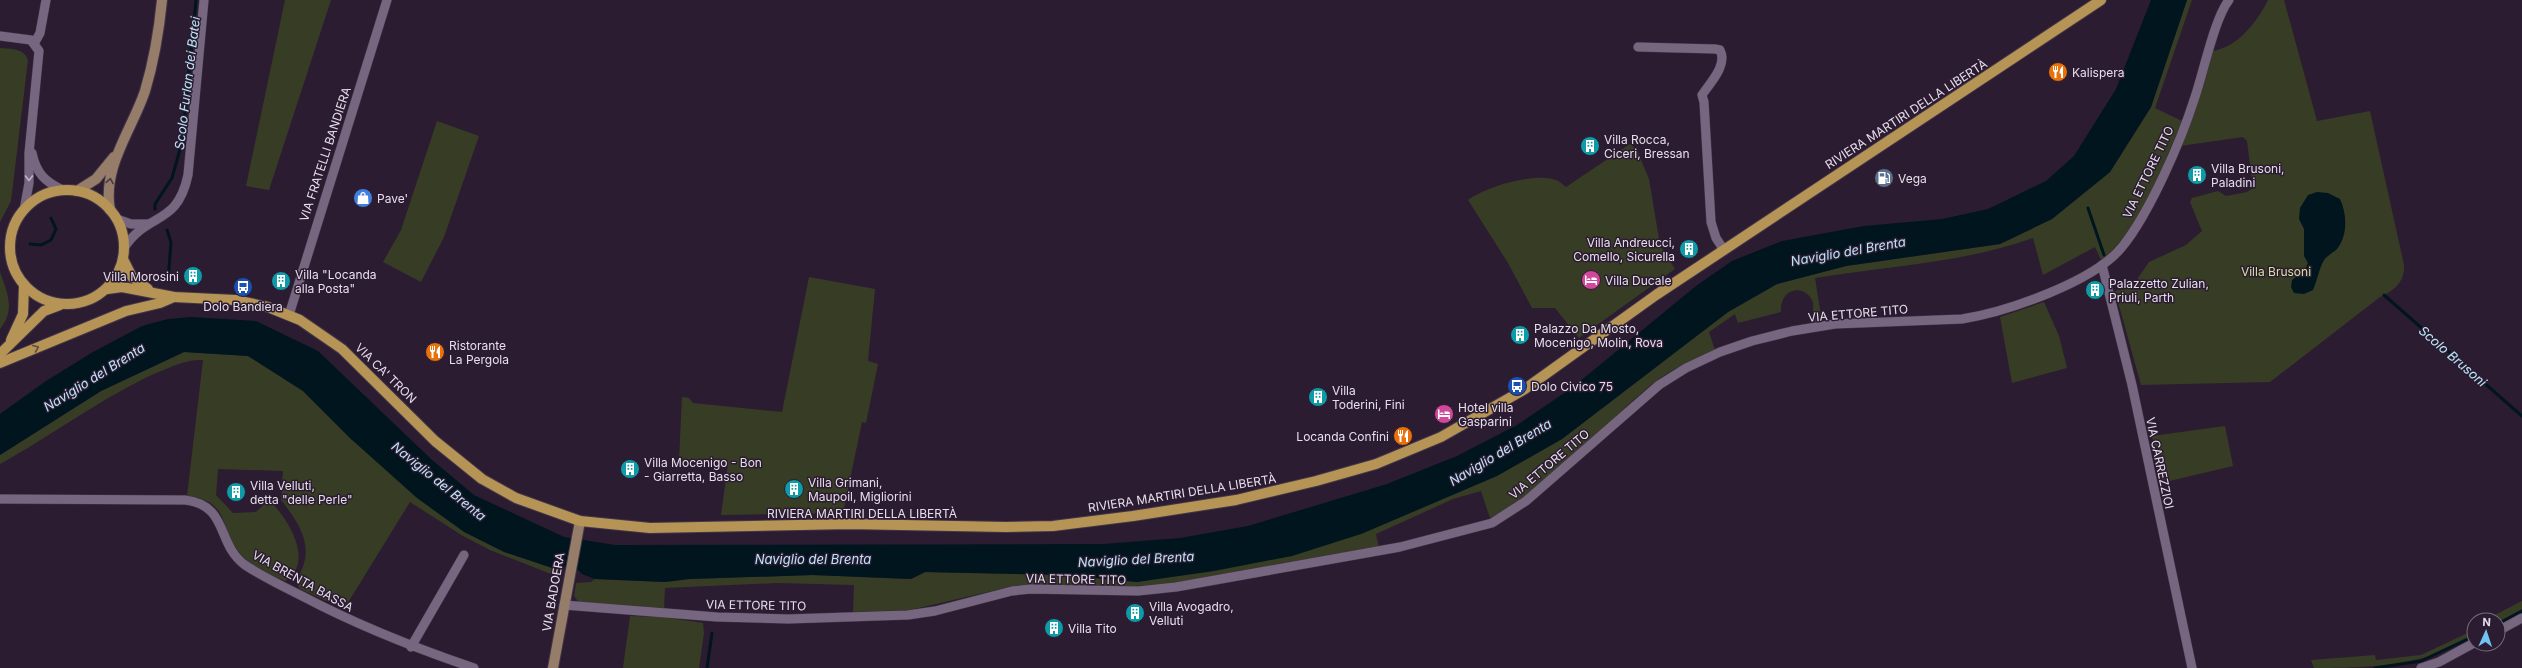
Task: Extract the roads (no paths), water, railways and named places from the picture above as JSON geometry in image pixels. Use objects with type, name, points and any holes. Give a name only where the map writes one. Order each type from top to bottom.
[{"type":"main road","points":[[110,210],[109,188],[117,153],[145,91],[154,58],[162,0]]},
{"type":"main road","name":"RIVIERA MARTIRI DELLA LIBERTÀ","points":[[580,520],[650,528],[849,524],[1030,527],[1133,516],[1285,489],[1376,464],[1441,437],[1525,389],[1724,250],[2101,0]]},
{"type":"main road","points":[[77,191],[96,178],[117,153]]},
{"type":"main road","points":[[63,190],[77,191],[96,198],[110,210],[117,219],[123,234],[123,259],[117,275],[107,289],[81,303],[62,304],[43,299],[24,285],[12,263],[10,244],[14,225],[24,210],[38,198],[63,190]]},
{"type":"main road","points":[[123,259],[132,277],[153,292]]},
{"type":"main road","points":[[3,351],[23,314],[24,285]]},
{"type":"main road","name":"VIA CA' TRON","points":[[107,289],[122,287],[174,296],[235,300],[268,307],[289,315],[314,329],[342,349],[435,441],[482,479],[516,498],[580,520]]},
{"type":"main road","points":[[0,362],[126,311],[160,303],[174,296]]},
{"type":"main road","points":[[3,351],[44,311],[62,304]]},
{"type":"main road","name":"VIA BADOERA","points":[[553,668],[580,520]]},
{"type":"street","points":[[35,42],[40,33],[46,0]]},
{"type":"street","points":[[124,248],[136,233],[175,208],[187,182],[204,0]]},
{"type":"street","name":"VIA FRATELLI BANDIERA","points":[[289,315],[387,0]]},
{"type":"street","name":"VIA ETTORE TITO","points":[[564,605],[717,617],[788,618],[908,615],[935,611],[1012,591],[1031,589],[1131,591],[1176,587],[1400,547],[1456,534],[1497,519],[1526,501],[1659,384],[1686,368],[1720,352],[1752,341],[1792,331],[1835,324],[1962,319],[1982,316],[2037,299],[2102,265],[2122,247],[2150,201],[2194,102],[2220,16],[2229,0]]},
{"type":"street","points":[[0,36],[28,39],[35,42],[39,51],[30,146],[29,183],[24,210]]},
{"type":"street","points":[[1638,47],[1720,50],[1722,62],[1702,95],[1704,102],[1711,222],[1714,233],[1724,250]]},
{"type":"street","points":[[30,146],[39,174],[47,182],[63,190]]},
{"type":"street","points":[[117,219],[131,224],[148,224]]},
{"type":"street","name":"VIA CARREZZIOI","points":[[2102,265],[2132,385],[2192,668]]},
{"type":"street","name":"VIA BRENTA BASSA","points":[[0,499],[185,500],[201,503],[214,514],[231,549],[246,565],[354,623],[411,647],[474,668]]},
{"type":"street","points":[[411,647],[464,555]]},
{"type":"street","points":[[2506,627],[2522,618]]},
{"type":"street","points":[[2421,668],[2439,662],[2466,648]]},
{"type":"water","name":"Naviglio del Brenta","points":[[2151,0],[2187,0],[2151,107],[2110,172],[2052,219],[2000,244],[1846,266],[1777,284],[1728,312],[1562,439],[1497,476],[1361,534],[1292,556],[1214,571],[1137,582],[1062,575],[925,572],[911,579],[813,575],[689,579],[665,582],[595,579],[582,574],[578,570],[563,567],[552,568],[504,552],[464,532],[417,498],[351,439],[303,391],[248,356],[184,352],[101,391],[0,455],[0,414],[46,381],[93,352],[142,326],[168,319],[191,317],[256,321],[318,351],[431,459],[474,495],[564,537],[615,545],[1103,544],[1180,538],[1248,526],[1387,484],[1457,456],[1517,425],[1573,387],[1696,286],[1732,261],[1782,241],[1864,226],[1942,219],[1988,209],[2046,181],[2074,156],[2116,89]]},
{"type":"water","points":[[2317,192],[2328,193],[2340,199],[2344,211],[2345,231],[2341,243],[2337,249],[2323,261],[2313,290],[2304,294],[2294,293],[2291,287],[2292,280],[2305,270],[2308,263],[2304,256],[2304,229],[2299,219],[2300,208],[2308,195]]},
{"type":"waterway","name":"Scolo Furlan dei Batei","points":[[155,209],[155,204],[172,178],[182,142],[196,0]]},
{"type":"waterway","name":"Scolo Brusoni","points":[[2088,208],[2104,255]]},
{"type":"waterway","points":[[30,244],[41,245],[51,240],[56,229],[51,218]]},
{"type":"waterway","name":"Scolo Furlan dei Batei","points":[[167,230],[171,242],[168,281]]},
{"type":"waterway","name":"Scolo Brusoni","points":[[2384,295],[2522,416]]},
{"type":"waterway","points":[[2506,620],[2522,611]]},
{"type":"waterway","points":[[707,668],[712,633]]},
{"type":"waterway","points":[[2375,668],[2421,661],[2466,640]]},
{"type":"place","name":"Kalispera","points":[[2058,72]]},
{"type":"place","name":"Villa Rocca, Ciceri, Bressan","points":[[1590,146]]},
{"type":"place","name":"Villa Brusoni, Paladini","points":[[2197,175]]},
{"type":"place","name":"Vega","points":[[1884,178]]},
{"type":"place","name":"Pave'","points":[[363,198]]},
{"type":"place","name":"Villa Andreucci, Comello, Sicurella","points":[[1689,249]]},
{"type":"place","name":"Villa Morosini","points":[[193,276]]},
{"type":"place","name":"Villa Ducale","points":[[1591,280]]},
{"type":"place","name":"Villa \"Locanda alla Posta\"","points":[[281,281]]},
{"type":"place","name":"Dolo Bandiera","points":[[243,287]]},
{"type":"place","name":"Palazzetto Zulian, Priuli, Parth","points":[[2095,290]]},
{"type":"place","name":"Palazzo Da Mosto, Mocenigo, Molin, Rova","points":[[1520,335]]},
{"type":"place","name":"Ristorante La Pergola","points":[[435,352]]},
{"type":"place","name":"Dolo Civico 75","points":[[1517,386]]},
{"type":"place","name":"Villa Toderini, Fini","points":[[1318,397]]},
{"type":"place","name":"Hotel villa Gasparini","points":[[1444,414]]},
{"type":"place","name":"Locanda Confini","points":[[1403,436]]},
{"type":"place","name":"Villa Mocenigo - Bon - Giarretta, Basso","points":[[630,469]]},
{"type":"place","name":"Villa Grimani, Maupoil, Migliorini","points":[[794,489]]},
{"type":"place","name":"Villa Velluti, detta \"delle Perle\"","points":[[236,492]]},
{"type":"place","name":"Villa Avogadro, Velluti","points":[[1135,613]]},
{"type":"place","name":"Villa Tito","points":[[1054,628]]},
{"type":"park label","name":"Villa Brusoni","points":[[2276,271]]}]
